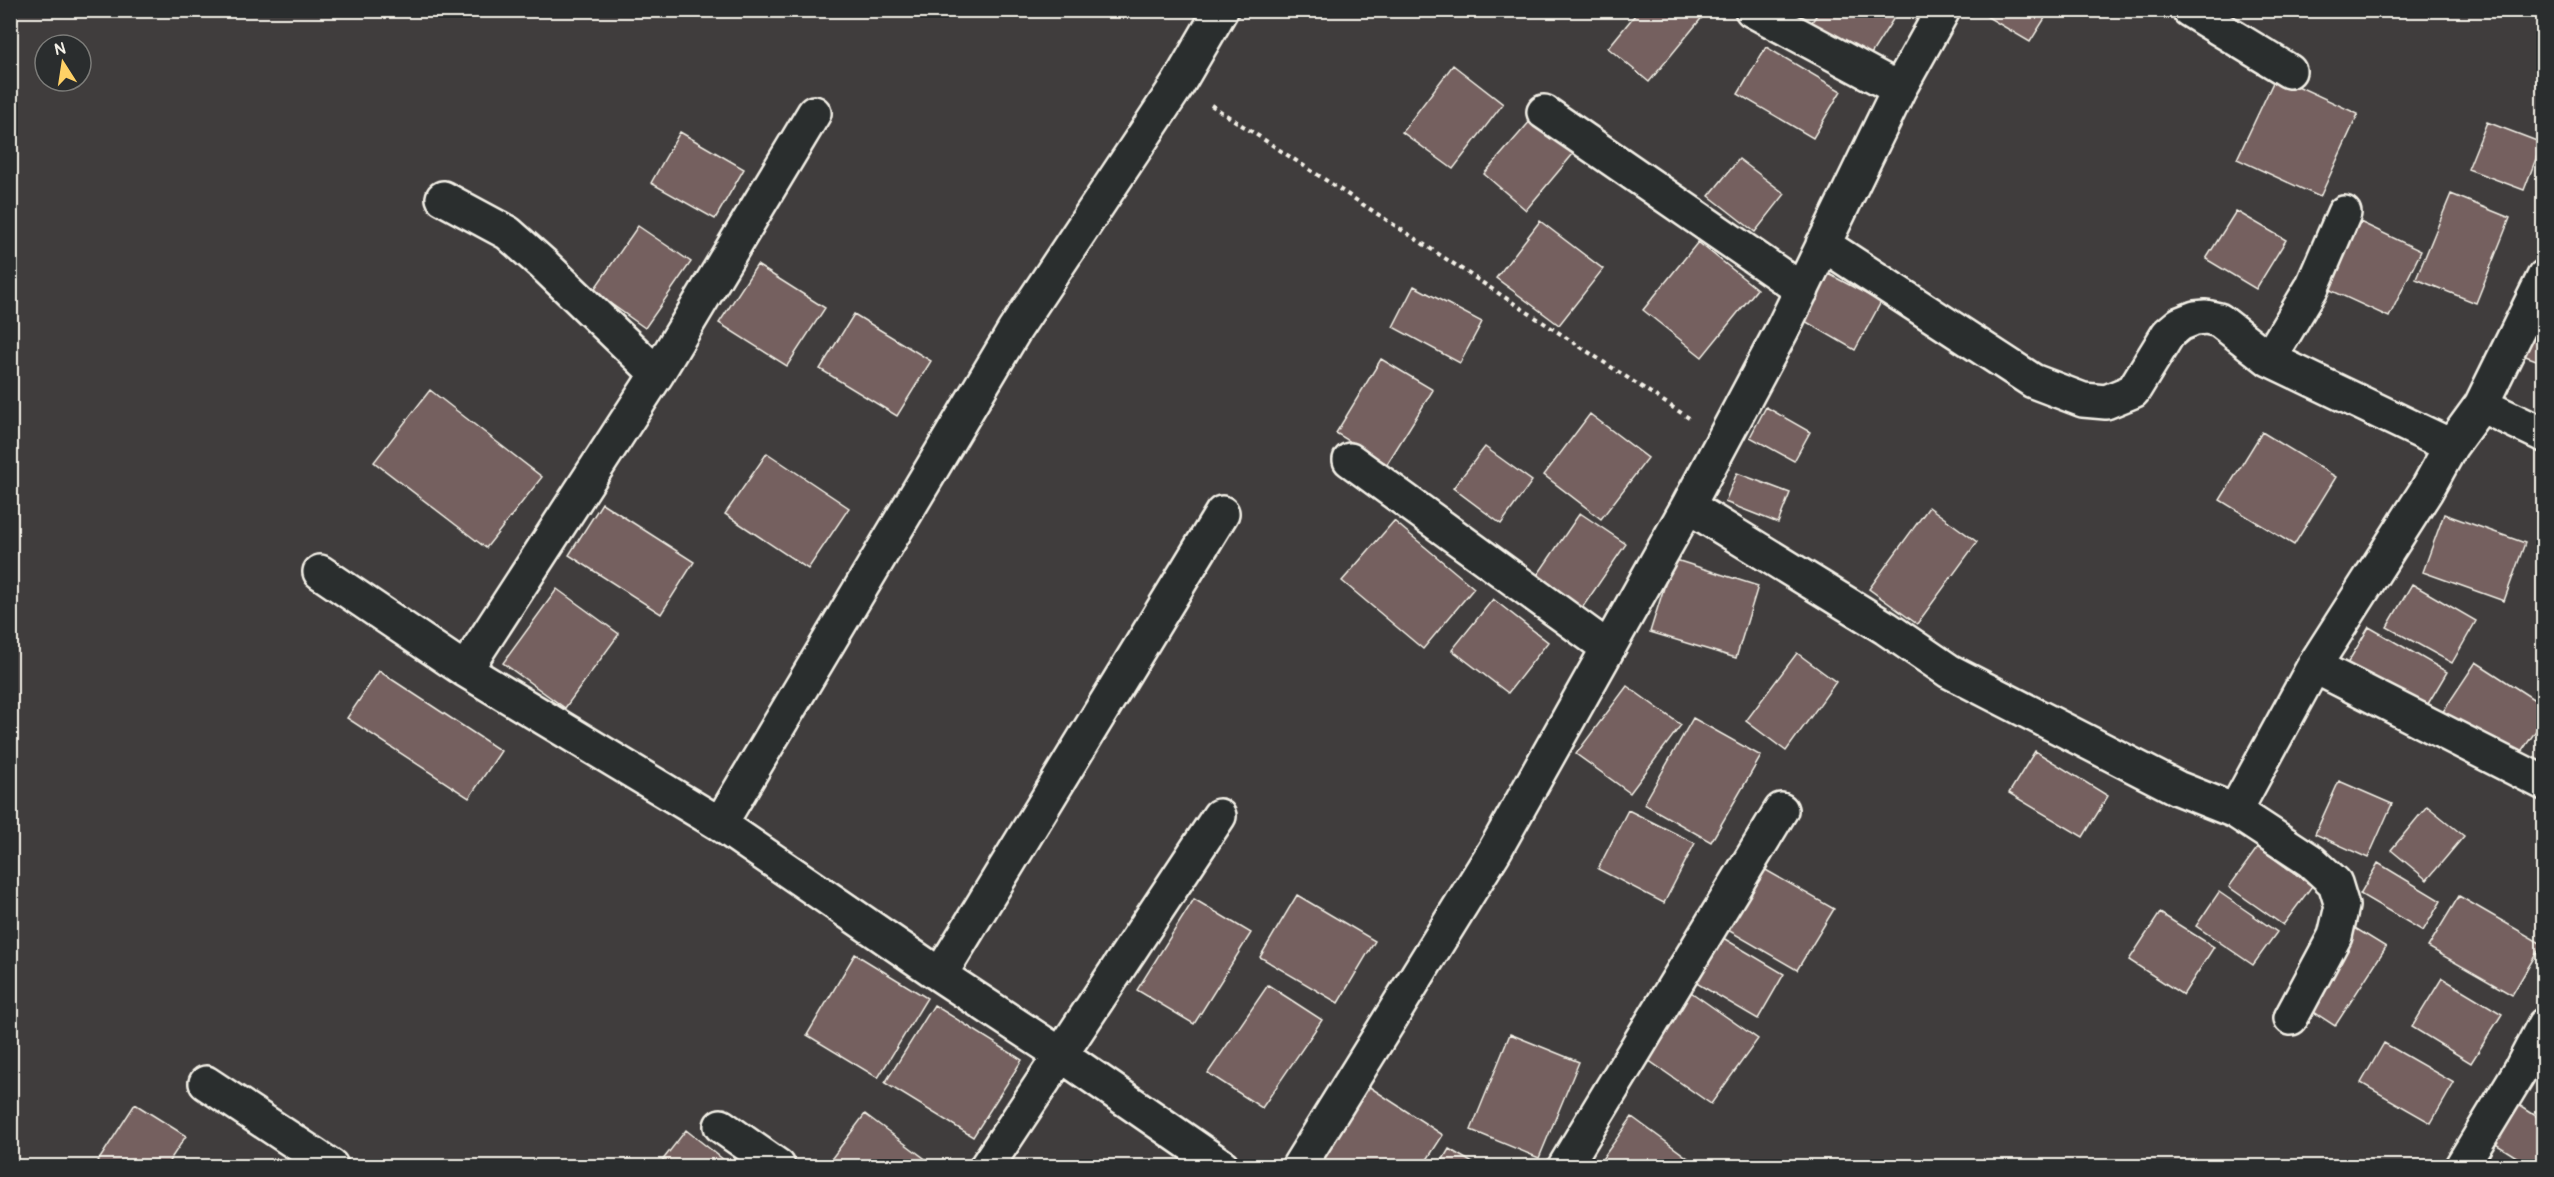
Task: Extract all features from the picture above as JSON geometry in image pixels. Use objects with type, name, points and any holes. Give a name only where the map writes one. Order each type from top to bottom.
[{"type":"street","points":[[720,824],[1014,331],[1178,84],[1221,10]]},
{"type":"street","points":[[1752,10],[1899,88]]},
{"type":"street","points":[[1299,1167],[1495,850],[1688,506],[1802,290],[1899,88],[1943,10]]},
{"type":"street","points":[[2189,10],[2289,71]]},
{"type":"street","points":[[465,670],[657,374],[814,112]]},
{"type":"street","points":[[1544,112],[1802,290]]},
{"type":"street","points":[[443,198],[508,233],[657,374]]},
{"type":"street","points":[[2270,359],[2312,287],[2344,213]]},
{"type":"street","points":[[1823,244],[2033,381],[2082,400],[2106,402],[2133,391],[2168,334],[2180,324],[2195,318],[2206,317],[2219,320],[2270,359],[2451,446]]},
{"type":"street","points":[[2235,811],[2314,666],[2426,491],[2451,446],[2481,405],[2544,277]]},
{"type":"street","points":[[2481,405],[2544,435]]},
{"type":"street","points":[[1350,460],[1608,648]]},
{"type":"street","points":[[1688,506],[1886,628],[1949,671],[2177,788],[2235,811],[2311,861],[2335,883],[2342,906],[2335,936],[2291,1018]]},
{"type":"street","points":[[940,975],[1222,513]]},
{"type":"street","points":[[320,572],[465,670],[720,824],[940,975],[1060,1054],[1222,1167]]},
{"type":"street","points":[[2314,666],[2544,783]]},
{"type":"street","points":[[1565,1167],[1781,810]]},
{"type":"street","points":[[987,1167],[1219,816]]},
{"type":"street","points":[[2462,1167],[2544,1025]]},
{"type":"street","points":[[206,1083],[331,1167]]},
{"type":"street","points":[[722,1126],[778,1167]]},
{"type":"path","points":[[1178,84],[1724,440]]},
{"type":"building","points":[[1639,10],[1699,10],[1704,15],[1649,82],[1608,48]]},
{"type":"building","points":[[1820,10],[1899,10],[1866,62],[1809,26]]},
{"type":"building","points":[[1980,10],[2050,10],[2030,42],[1979,12]]},
{"type":"building","points":[[1766,47],[1841,91],[1813,138],[1738,94]]},
{"type":"building","points":[[1453,65],[1503,104],[1453,169],[1402,132]]},
{"type":"building","points":[[2276,76],[2358,114],[2320,197],[2237,159]]},
{"type":"building","points":[[1532,119],[1573,154],[1526,210],[1484,174]]},
{"type":"building","points":[[2487,122],[2542,143],[2524,190],[2468,169]]},
{"type":"building","points":[[680,132],[744,169],[715,219],[651,183]]},
{"type":"building","points":[[1739,159],[1785,194],[1755,232],[1709,196]]},
{"type":"building","points":[[2451,194],[2510,218],[2476,303],[2416,279]]},
{"type":"building","points":[[2236,211],[2286,240],[2256,289],[2206,259]]},
{"type":"building","points":[[1540,221],[1603,269],[1559,325],[1496,278]]},
{"type":"building","points":[[2360,222],[2421,251],[2389,317],[2328,289]]},
{"type":"building","points":[[638,226],[691,262],[645,328],[593,291]]},
{"type":"building","points":[[1698,242],[1757,289],[1702,357],[1643,310]]},
{"type":"building","points":[[757,265],[825,308],[787,366],[719,323]]},
{"type":"building","points":[[1829,274],[1881,302],[1855,350],[1803,320]]},
{"type":"building","points":[[1414,286],[1482,322],[1460,363],[1393,327]]},
{"type":"building","points":[[2544,305],[2544,363],[2523,355]]},
{"type":"building","points":[[854,314],[931,361],[897,416],[820,369]]},
{"type":"building","points":[[1381,359],[1433,390],[1387,464],[1336,433]]},
{"type":"building","points":[[430,390],[542,477],[486,548],[374,462]]},
{"type":"building","points":[[1766,407],[1810,432],[1794,461],[1750,437]]},
{"type":"building","points":[[1590,414],[1648,458],[1601,519],[1544,475]]},
{"type":"building","points":[[2262,432],[2336,477],[2294,545],[2220,500]]},
{"type":"building","points":[[1485,447],[1532,481],[1501,524],[1453,488]]},
{"type":"building","points":[[767,453],[849,508],[808,569],[725,514]]},
{"type":"building","points":[[1737,473],[1790,493],[1778,523],[1725,502]]},
{"type":"building","points":[[602,503],[694,562],[661,614],[569,555]]},
{"type":"building","points":[[1929,507],[1977,542],[1917,624],[1869,589]]},
{"type":"building","points":[[1580,513],[1626,544],[1580,611],[1534,580]]},
{"type":"building","points":[[2444,514],[2525,543],[2504,601],[2423,572]]},
{"type":"building","points":[[1394,521],[1474,588],[1423,649],[1342,581]]},
{"type":"building","points":[[1673,559],[1758,586],[1736,658],[1650,632]]},
{"type":"building","points":[[2412,584],[2476,621],[2452,663],[2387,627]]},
{"type":"building","points":[[557,589],[619,634],[565,708],[503,663]]},
{"type":"building","points":[[1493,599],[1548,642],[1508,693],[1452,650]]},
{"type":"building","points":[[2369,627],[2447,672],[2422,714],[2344,669]]},
{"type":"building","points":[[1797,653],[1836,682],[1786,751],[1746,721]]},
{"type":"building","points":[[2476,662],[2544,706],[2544,719],[2513,764],[2440,716]]},
{"type":"building","points":[[379,671],[501,751],[469,798],[347,718]]},
{"type":"building","points":[[1627,686],[1681,725],[1630,793],[1576,754]]},
{"type":"building","points":[[1693,718],[1761,756],[1711,842],[1644,804]]},
{"type":"building","points":[[2035,751],[2108,796],[2083,837],[2009,793]]},
{"type":"building","points":[[2339,781],[2392,804],[2368,858],[2315,834]]},
{"type":"building","points":[[2427,806],[2464,836],[2427,880],[2391,850]]},
{"type":"building","points":[[1628,810],[1695,843],[1664,903],[1598,869]]},
{"type":"building","points":[[2258,847],[2312,886],[2283,925],[2229,887]]},
{"type":"building","points":[[2378,863],[2441,901],[2423,931],[2360,894]]},
{"type":"building","points":[[1757,865],[1834,909],[1797,970],[1721,926]]},
{"type":"building","points":[[2219,892],[2277,932],[2253,965],[2196,926]]},
{"type":"building","points":[[1297,895],[1375,941],[1338,1003],[1260,957]]},
{"type":"building","points":[[2459,896],[2542,944],[2512,995],[2428,947]]},
{"type":"building","points":[[1194,899],[1251,933],[1194,1024],[1137,990]]},
{"type":"building","points":[[2160,913],[2214,947],[2183,995],[2129,960]]},
{"type":"building","points":[[2350,925],[2386,947],[2335,1026],[2300,1003]]},
{"type":"building","points":[[1713,932],[1784,974],[1758,1019],[1686,977]]},
{"type":"building","points":[[855,954],[927,998],[878,1078],[807,1035]]},
{"type":"building","points":[[2442,978],[2502,1014],[2471,1063],[2412,1027]]},
{"type":"building","points":[[1268,985],[1322,1020],[1262,1108],[1208,1073]]},
{"type":"building","points":[[1688,990],[1758,1039],[1711,1104],[1641,1055]]},
{"type":"building","points":[[934,1005],[1022,1060],[973,1137],[885,1083]]},
{"type":"building","points":[[1510,1034],[1579,1062],[1539,1158],[1471,1130]]},
{"type":"building","points":[[2384,1043],[2454,1083],[2431,1123],[2361,1083]]},
{"type":"building","points":[[1368,1086],[1443,1135],[1423,1166],[1314,1166]]},
{"type":"building","points":[[2514,1102],[2544,1121],[2544,1166],[2531,1166],[2489,1140]]},
{"type":"building","points":[[135,1104],[186,1136],[166,1166],[95,1166]]},
{"type":"building","points":[[865,1114],[928,1161],[924,1166],[826,1166]]},
{"type":"building","points":[[1632,1117],[1692,1161],[1688,1166],[1606,1166],[1600,1162]]},
{"type":"building","points":[[686,1130],[729,1164],[726,1166],[658,1166]]},
{"type":"building","points":[[1449,1149],[1478,1166],[1439,1166]]},
{"type":"building","points":[[2481,1152],[2503,1166],[2471,1166]]}]
